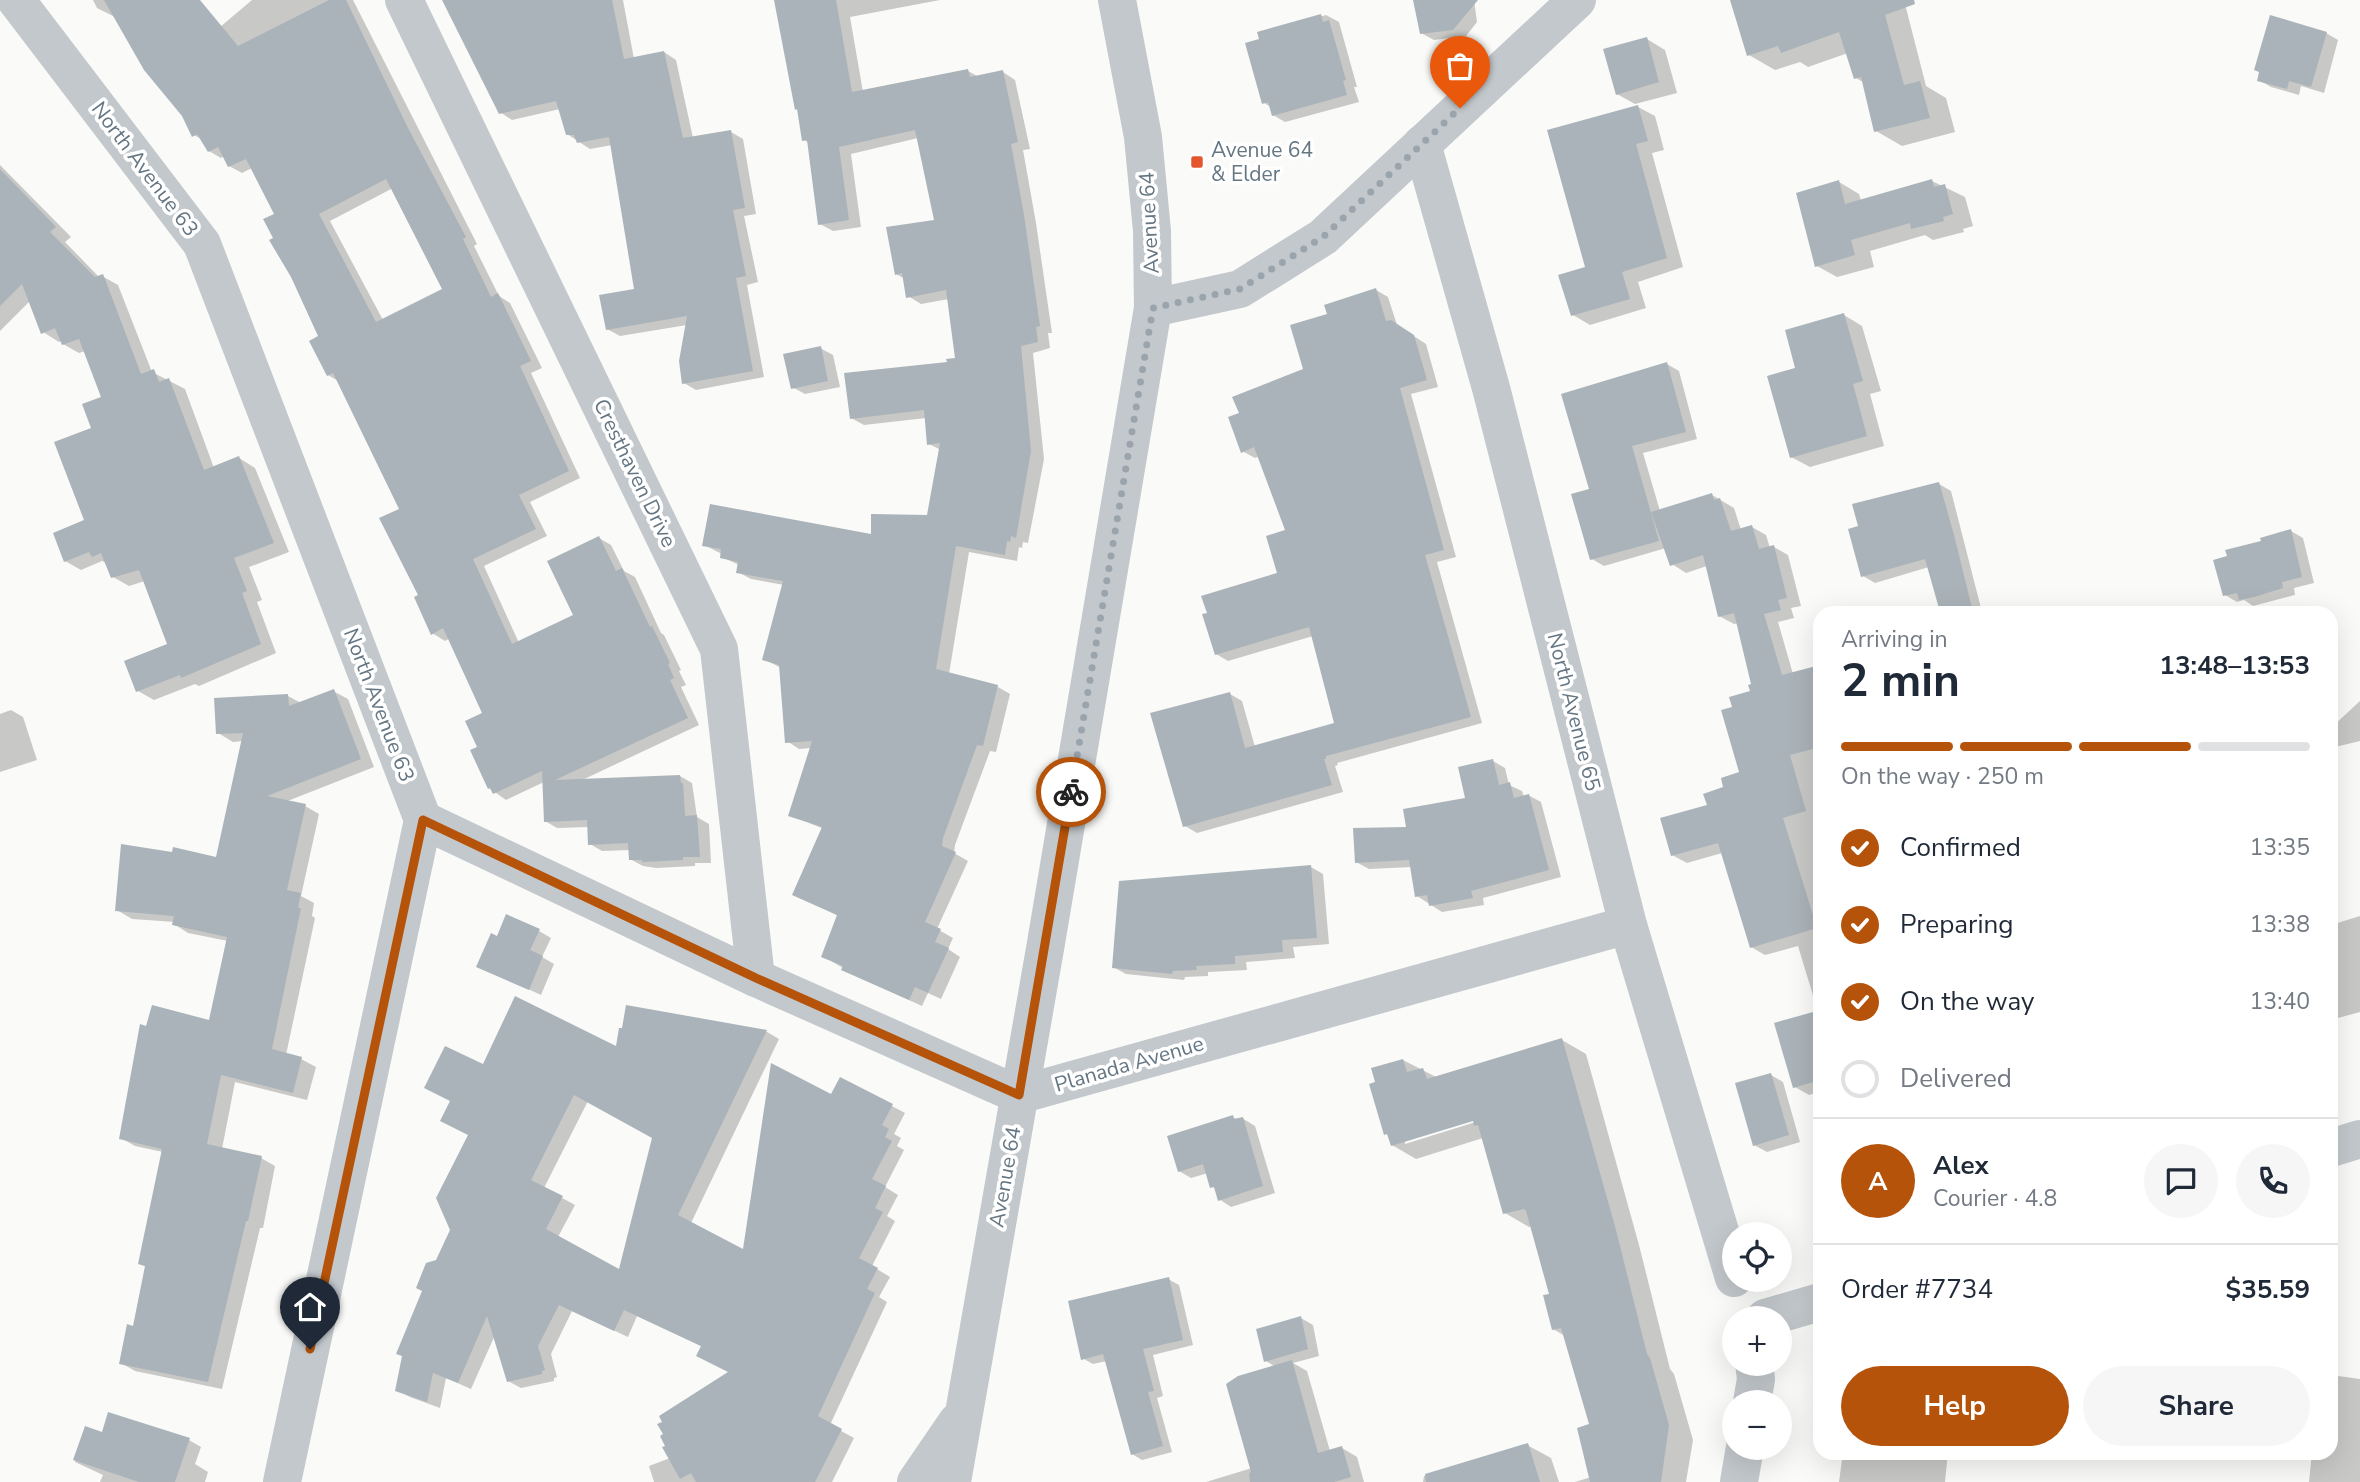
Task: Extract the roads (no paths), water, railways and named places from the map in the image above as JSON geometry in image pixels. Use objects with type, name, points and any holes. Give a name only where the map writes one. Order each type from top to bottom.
[{"type":"street","name":"North Avenue 63","points":[[16,0],[202,244],[423,820]]},
{"type":"street","name":"Cresthaven Drive","points":[[404,0],[719,649],[756,978]]},
{"type":"street","name":"Avenue 64","points":[[952,1482],[1153,308],[1152,231],[1143,137],[1117,0]]},
{"type":"street","points":[[1153,308],[1240,289],[1323,237],[1577,0]]},
{"type":"street","name":"North Avenue 65","points":[[1422,144],[1492,388],[1628,925],[1722,1235]]},
{"type":"street","points":[[282,1482],[423,820],[756,978],[1019,1095]]},
{"type":"street","name":"Planada Avenue","points":[[1019,1095],[1628,925]]},
{"type":"street","points":[[2338,1147],[2360,1139]]},
{"type":"street","points":[[1792,1310],[1813,1304]]},
{"type":"street","points":[[916,1482],[965,1412]]},
{"type":"street","points":[[1739,1482],[1743,1460]]},
{"type":"place","name":"Avenue 64 & Elder","points":[[1197,162]]}]
